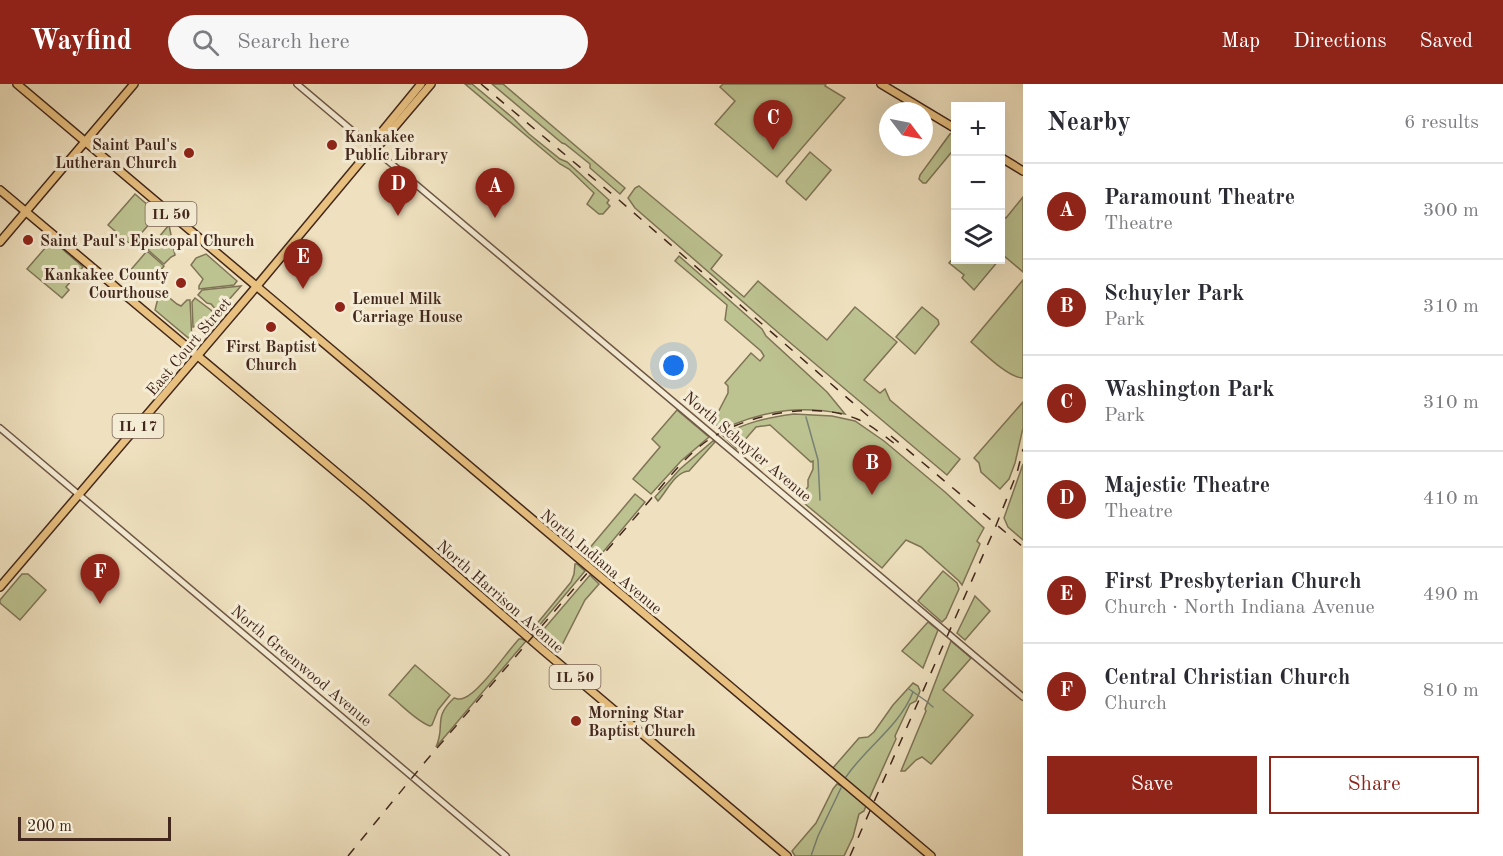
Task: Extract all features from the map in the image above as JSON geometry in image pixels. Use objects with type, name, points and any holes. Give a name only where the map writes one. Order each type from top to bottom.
[{"type":"main road","name":"IL 50","points":[[17,84],[256,287]]},
{"type":"main road","points":[[0,242],[134,84]]},
{"type":"main road","name":"East Court Street","points":[[0,587],[256,287],[372,148],[376,139],[421,84]]},
{"type":"main road","name":"East Court Street","points":[[372,148],[380,144],[431,84]]},
{"type":"main road","points":[[881,84],[951,126]]},
{"type":"main road","points":[[1005,160],[1023,171]]},
{"type":"main road","name":"IL 50","points":[[0,190],[197,356]]},
{"type":"main road","name":"North Indiana Avenue","points":[[256,287],[931,856]]},
{"type":"main road","name":"North Harrison Avenue","points":[[197,356],[787,856]]},
{"type":"street","name":"North Schuyler Avenue","points":[[297,84],[1023,697]]},
{"type":"street","name":"North Greenwood Avenue","points":[[0,428],[506,856]]},
{"type":"green space","points":[[465,84],[472,84],[529,134],[567,162],[609,200],[607,203],[610,206],[603,214],[599,214],[587,204],[594,193],[569,169],[560,164]]},
{"type":"green space","points":[[492,84],[503,84],[625,188],[620,194],[590,168],[590,164]]},
{"type":"green space","points":[[723,84],[826,84],[825,86],[845,98],[777,177],[715,124],[735,101],[720,87]]},
{"type":"green space","points":[[950,134],[951,153],[926,183],[923,183],[919,179],[920,175]]},
{"type":"green space","points":[[810,152],[831,170],[806,200],[786,181]]},
{"type":"green space","points":[[639,186],[722,255],[711,269],[744,297],[758,281],[827,340],[855,307],[897,342],[864,380],[880,393],[885,389],[890,400],[960,459],[947,475],[635,208],[628,198]]},
{"type":"green space","points":[[135,194],[158,214],[131,245],[108,225]]},
{"type":"green space","points":[[1023,197],[1023,272],[1005,257],[1006,218]]},
{"type":"green space","points":[[169,225],[175,255],[164,264],[148,250]]},
{"type":"green space","points":[[52,240],[83,267],[66,287],[69,290],[62,298],[27,269]]},
{"type":"green space","points":[[147,251],[164,266],[152,281],[122,280]]},
{"type":"green space","points":[[206,254],[237,281],[234,285],[199,289],[203,279],[191,265],[196,258]]},
{"type":"green space","points":[[679,256],[762,329],[766,336],[827,392],[845,414],[815,410],[787,410],[760,415],[732,425],[727,423],[721,425],[721,429],[713,422],[728,393],[728,386],[725,383],[751,353],[760,361],[764,356],[725,320],[727,305],[675,261]]},
{"type":"green space","points":[[951,261],[951,264],[996,264],[974,290],[962,278],[964,275],[949,263]]},
{"type":"green space","points":[[1023,280],[1023,378],[1010,374],[971,342]]},
{"type":"green space","points":[[241,286],[218,312],[198,295],[202,290]]},
{"type":"green space","points":[[160,290],[181,306],[190,300],[192,341],[155,310]]},
{"type":"green space","points":[[195,298],[216,314],[204,329],[199,325],[193,327],[192,302]]},
{"type":"green space","points":[[922,307],[938,320],[939,324],[915,354],[896,337]]},
{"type":"green space","points":[[1023,402],[1023,428],[1015,463],[1009,479],[1000,489],[981,472],[979,463],[974,458]]},
{"type":"green space","points":[[677,410],[709,437],[681,461],[651,494],[633,479],[660,447],[652,439]]},
{"type":"green space","points":[[794,414],[832,416],[855,421],[884,441],[984,528],[977,541],[980,544],[962,585],[921,547],[906,540],[882,568],[798,498],[808,487],[813,461],[811,462],[770,425],[756,427],[737,449],[722,435],[757,421]]},
{"type":"green space","points":[[713,441],[715,442],[689,471],[675,478],[658,501],[655,497],[680,469]]},
{"type":"green space","points":[[1023,464],[1023,540],[1008,527],[1004,518]]},
{"type":"green space","points":[[635,494],[645,502],[593,564],[583,556]]},
{"type":"green space","points":[[575,564],[585,571],[533,633],[531,631],[571,582]]},
{"type":"green space","points":[[943,571],[957,583],[959,589],[942,622],[918,601]]},
{"type":"green space","points":[[22,574],[28,574],[46,590],[20,620],[0,603],[0,600]]},
{"type":"green space","points":[[590,575],[599,584],[585,600],[556,653],[538,636]]},
{"type":"green space","points":[[975,596],[990,611],[965,640],[957,633]]},
{"type":"green space","points":[[928,622],[938,630],[923,668],[902,651]]},
{"type":"green space","points":[[519,639],[526,641],[436,747],[441,717],[447,705],[454,698],[464,698],[477,689]]},
{"type":"green space","points":[[951,641],[971,658],[943,690],[973,715],[931,764],[922,757],[905,771],[901,771],[926,711]]},
{"type":"green space","points":[[415,665],[450,695],[438,710],[430,726],[389,695]]},
{"type":"green space","points":[[913,683],[920,691],[916,701],[910,704],[869,799],[832,769],[859,738],[868,737],[874,732],[893,705]]},
{"type":"green space","points":[[837,784],[844,787],[866,806],[859,814],[853,837],[844,856],[795,856],[792,851],[816,823]]},
{"type":"waterway","points":[[806,417],[818,460],[820,500]]},
{"type":"waterway","points":[[909,689],[933,707]]},
{"type":"waterway","points":[[846,777],[899,716],[913,692]]},
{"type":"waterway","points":[[811,856],[841,788]]},
{"type":"railway","points":[[481,84],[619,200],[875,422]]},
{"type":"railway","points":[[348,856],[425,762],[669,477],[704,443],[720,433],[757,418],[778,413],[819,411],[839,413],[857,419],[895,444]]},
{"type":"railway","points":[[891,436],[1023,547]]},
{"type":"railway","points":[[850,856],[995,528],[1017,473],[1023,449]]},
{"type":"place","name":"Kankakee Public Library","points":[[332,145]]},
{"type":"place","name":"Washington Park","points":[[773,150]]},
{"type":"place","name":"Saint Paul's Lutheran Church","points":[[189,153]]},
{"type":"place","name":"Majestic Theatre","points":[[398,216]]},
{"type":"place","name":"Paramount Theatre","points":[[495,218]]},
{"type":"place","name":"Saint Paul's Episcopal Church","points":[[28,240]]},
{"type":"place","name":"Kankakee County Courthouse","points":[[181,283]]},
{"type":"place","name":"First Presbyterian Church","points":[[303,289]]},
{"type":"place","name":"Lemuel Milk Carriage House","points":[[340,307]]},
{"type":"place","name":"First Baptist Church","points":[[271,327]]},
{"type":"place","name":"Schuyler Park","points":[[872,495]]},
{"type":"place","name":"Central Christian Church","points":[[100,604]]},
{"type":"place","name":"Morning Star Baptist Church","points":[[576,721]]}]
